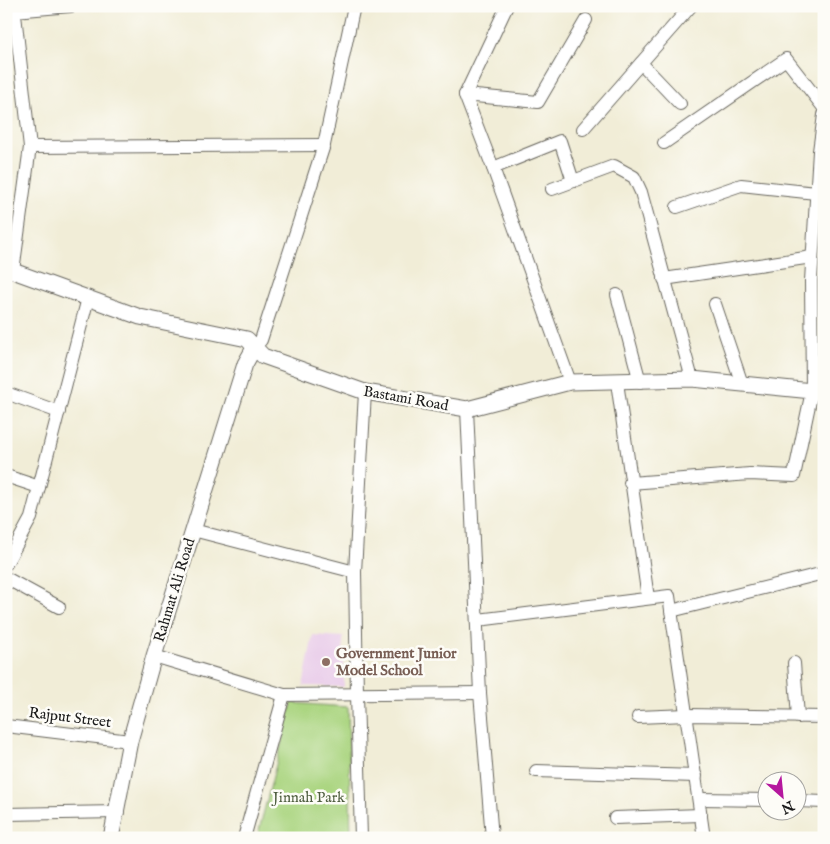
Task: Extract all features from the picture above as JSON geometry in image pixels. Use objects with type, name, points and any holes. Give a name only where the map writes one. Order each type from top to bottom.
[{"type":"street","points":[[10,271],[30,147],[14,9],[71,6]]},
{"type":"street","points":[[254,348],[261,340],[324,145],[354,6]]},
{"type":"street","points":[[507,6],[465,95],[570,382]]},
{"type":"street","points":[[583,129],[691,6]]},
{"type":"street","points":[[465,95],[538,102],[586,20]]},
{"type":"street","points":[[664,143],[786,59],[824,108]]},
{"type":"street","points":[[641,64],[680,104]]},
{"type":"street","points":[[630,483],[750,474],[794,476],[818,392],[817,281],[812,257],[819,151],[824,115]]},
{"type":"street","points":[[493,168],[560,141],[573,181]]},
{"type":"street","points":[[30,147],[324,145]]},
{"type":"street","points":[[552,189],[614,166],[634,177],[641,192],[692,379]]},
{"type":"street","points":[[677,207],[741,185],[816,193]]},
{"type":"street","points":[[664,279],[812,257]]},
{"type":"street","name":"Bastami Road","points":[[10,271],[140,317],[247,339],[263,356],[365,392],[467,409],[570,382],[640,382],[692,379],[818,392]]},
{"type":"street","points":[[617,295],[640,382]]},
{"type":"street","points":[[6,564],[31,518],[88,298]]},
{"type":"street","points":[[715,304],[742,384]]},
{"type":"street","name":"Rahmat Ali Road","points":[[111,838],[118,812],[130,741],[154,656],[245,364],[254,348]]},
{"type":"street","points":[[617,382],[648,598]]},
{"type":"street","points":[[361,838],[355,572],[365,392]]},
{"type":"street","points":[[6,393],[59,412]]},
{"type":"street","points":[[467,409],[480,693],[492,838]]},
{"type":"street","points":[[6,476],[39,487]]},
{"type":"street","points":[[193,530],[355,572]]},
{"type":"street","points":[[671,611],[824,574]]},
{"type":"street","points":[[6,578],[59,607]]},
{"type":"street","points":[[478,620],[669,596],[700,799],[704,838]]},
{"type":"street","points":[[154,656],[284,695],[480,693]]},
{"type":"street","points":[[794,663],[798,717]]},
{"type":"street","points":[[244,838],[284,695]]},
{"type":"street","points":[[638,717],[824,717]]},
{"type":"street","name":"Rajput Street","points":[[6,726],[130,741]]},
{"type":"street","points":[[536,771],[696,776]]},
{"type":"street","points":[[700,799],[758,800]]},
{"type":"street","points":[[808,801],[824,802]]},
{"type":"street","points":[[6,814],[118,812]]},
{"type":"street","points":[[615,818],[701,815]]},
{"type":"shaded area","name":"Government Junior Model School","points":[[313,635],[343,637],[344,687],[303,686]]},
{"type":"green space","name":"Jinnah Park","points":[[292,703],[348,707],[351,838],[257,838]]},
{"type":"place","name":"Government Junior Model School","points":[[326,662]]}]
